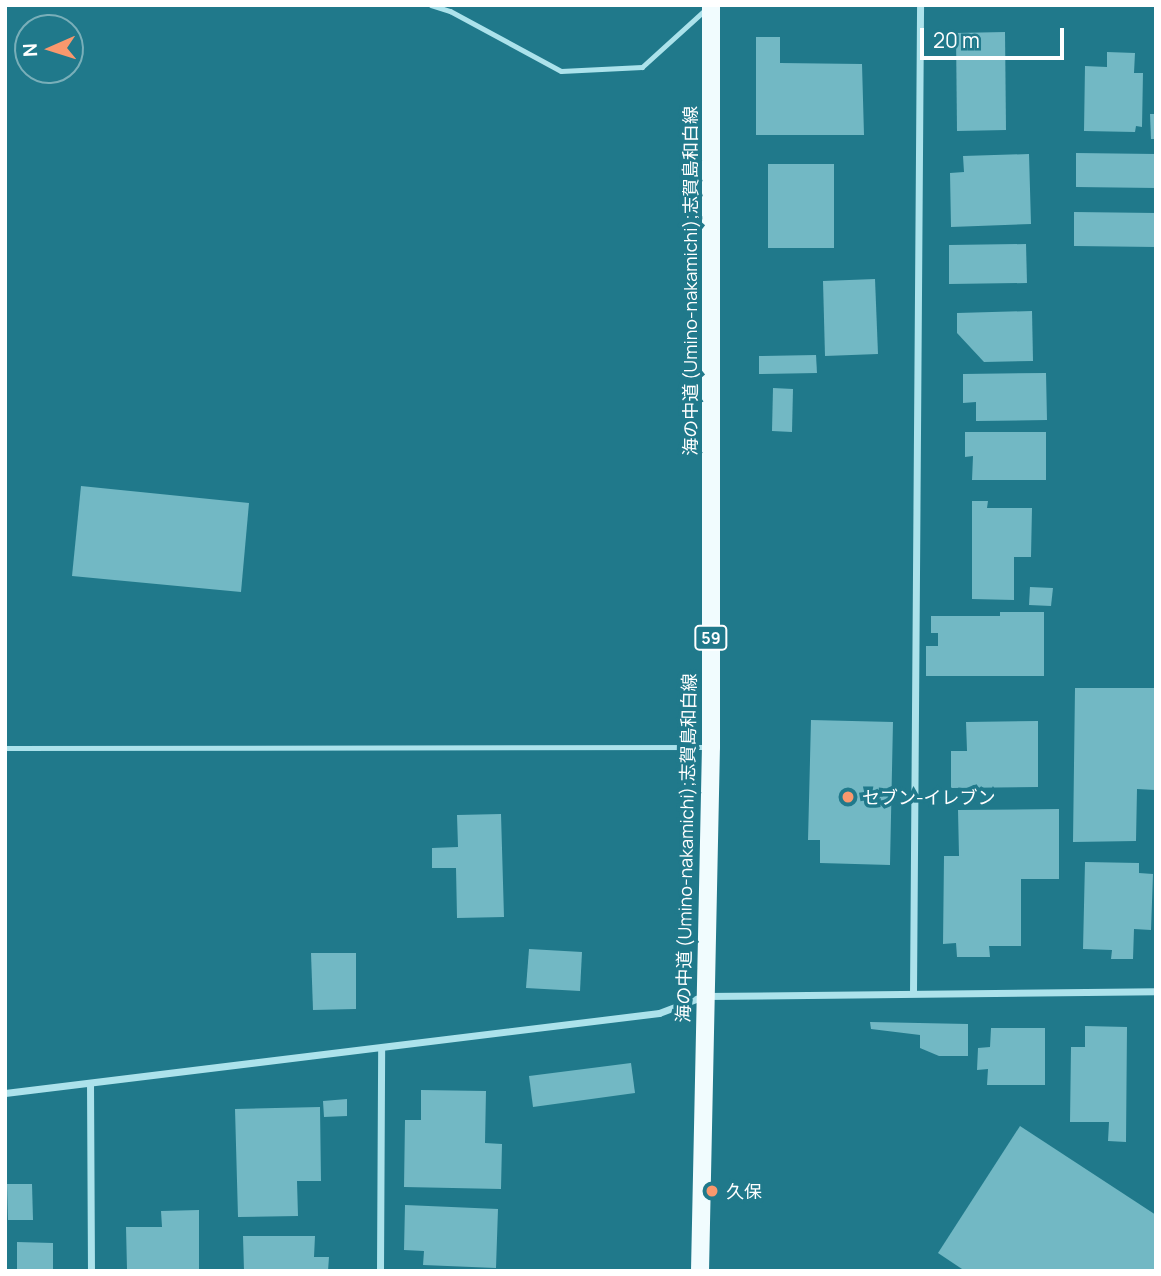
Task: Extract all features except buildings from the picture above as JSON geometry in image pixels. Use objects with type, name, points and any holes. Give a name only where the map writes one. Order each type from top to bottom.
[{"type":"main road","name":"海の中道 (Umino-nakamichi);志賀島和白線","points":[[700,1271],[710,747],[710,5]]},
{"type":"street","points":[[914,993],[920,5]]},
{"type":"street","points":[[5,1093],[659,1013],[704,996],[1156,991]]},
{"type":"street","points":[[380,1271],[381,1049]]},
{"type":"street","points":[[90,1083],[91,1271]]},
{"type":"lane","points":[[431,5],[450,12],[561,71],[642,67],[710,5]]},
{"type":"lane","points":[[5,748],[710,747]]},
{"type":"place","name":"セブン-イレブン","points":[[848,797]]},
{"type":"place","name":"久保","points":[[712,1191]]}]
